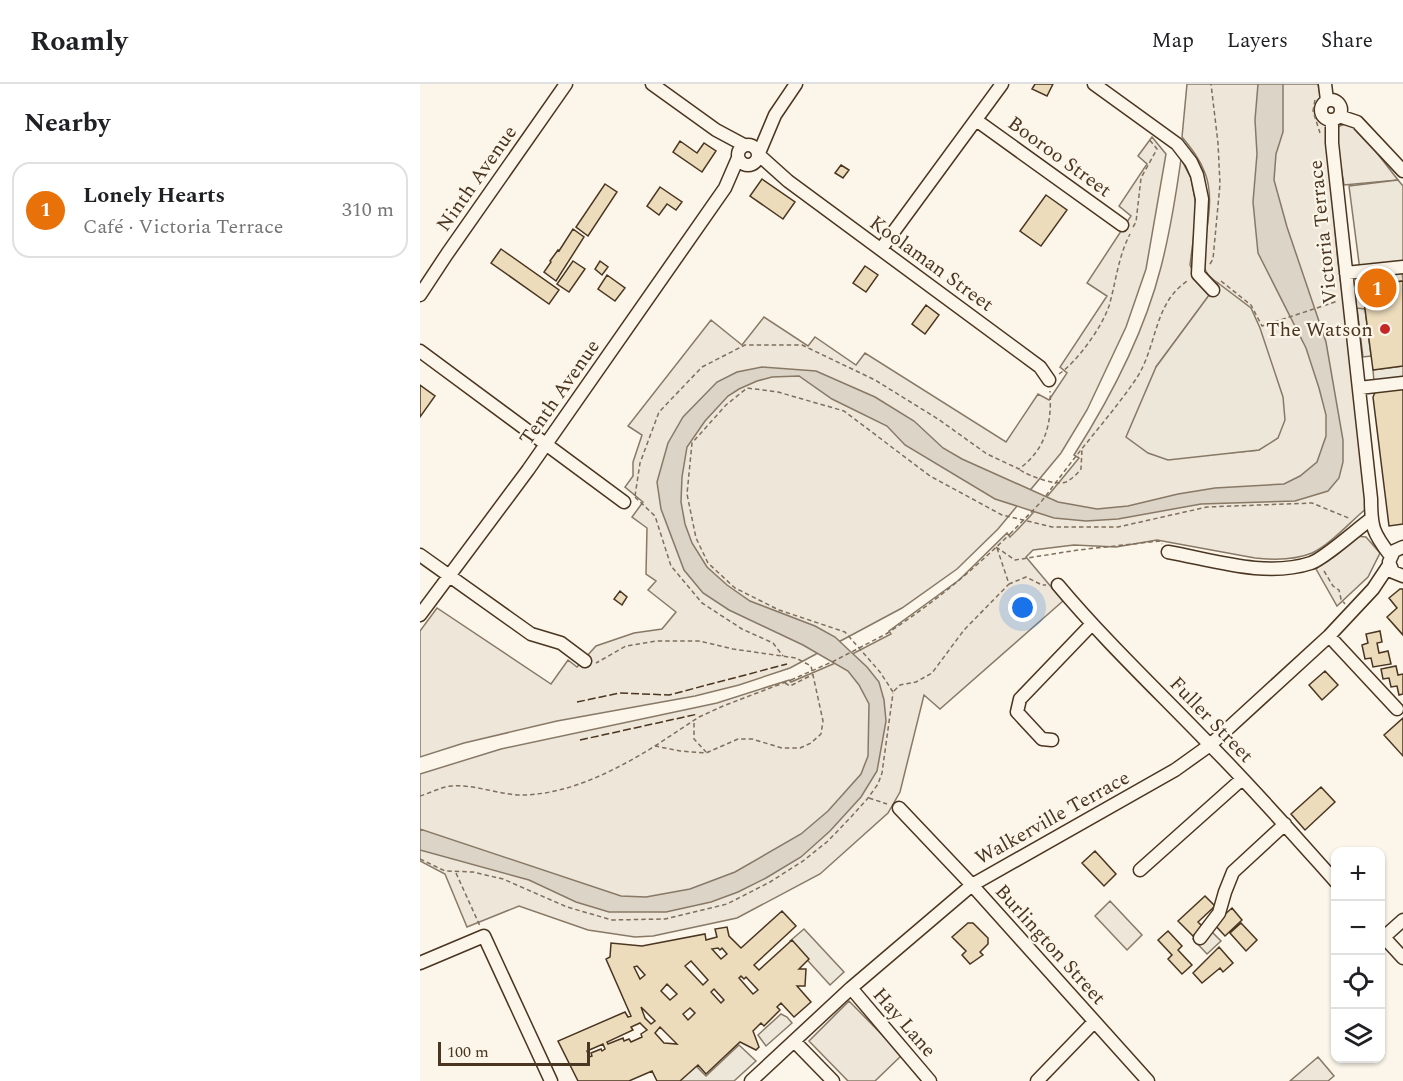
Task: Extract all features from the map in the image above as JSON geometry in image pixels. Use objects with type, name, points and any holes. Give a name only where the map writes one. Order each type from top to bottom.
[{"type":"street","name":"Ninth Avenue","points":[[420,295],[566,84]]},
{"type":"street","name":"Koolaman Street","points":[[652,84],[1040,367],[1049,380]]},
{"type":"street","name":"Tenth Avenue","points":[[420,615],[546,445],[749,155],[760,130],[775,115],[796,84]]},
{"type":"street","points":[[881,249],[1002,84]]},
{"type":"street","points":[[1094,84],[1177,144],[1191,162],[1197,175],[1202,199],[1198,274],[1217,286]]},
{"type":"street","name":"Victoria Terrace","points":[[1325,84],[1327,100],[1320,112],[1324,118],[1335,118],[1332,143],[1371,499],[1368,522],[1376,536],[1397,561]]},
{"type":"street","points":[[1335,118],[1357,122],[1403,171]]},
{"type":"street","name":"Booroo Street","points":[[976,120],[1122,225]]},
{"type":"street","points":[[1346,273],[1403,267]]},
{"type":"street","points":[[423,354],[546,445],[629,499]]},
{"type":"street","points":[[1359,388],[1403,383]]},
{"type":"street","points":[[1168,552],[1250,567],[1281,569],[1313,563],[1368,522]]},
{"type":"street","points":[[420,555],[531,634],[561,643],[585,661]]},
{"type":"street","name":"Walkerville Terrace","points":[[751,1081],[851,988],[972,885],[1175,770],[1210,745],[1329,636],[1397,561]]},
{"type":"street","name":"Fuller Street","points":[[1058,585],[1091,625],[1210,745],[1285,824],[1331,877]]},
{"type":"street","points":[[1052,740],[1042,739],[1017,712],[1020,699],[1091,625]]},
{"type":"street","points":[[1329,636],[1397,709]]},
{"type":"street","points":[[1140,870],[1242,779]]},
{"type":"street","name":"Burlington Street","points":[[899,808],[972,885],[1148,1081]]},
{"type":"street","points":[[1200,938],[1219,913],[1233,872],[1285,824]]},
{"type":"street","points":[[1385,933],[1403,920]]},
{"type":"street","points":[[420,963],[484,936],[551,1081]]},
{"type":"street","points":[[1385,938],[1403,958]]},
{"type":"street","name":"Hay Lane","points":[[851,988],[930,1081]]},
{"type":"street","points":[[1037,1081],[1094,1022]]},
{"type":"street","points":[[794,1041],[833,1081]]},
{"type":"path","points":[[420,796],[450,786],[484,788],[524,795],[561,789],[591,779],[618,768],[694,721],[723,706],[791,680],[886,634],[931,604],[969,573],[1041,502],[1141,370],[1147,360],[1163,308],[1180,285],[1208,267],[1213,259],[1220,184],[1211,84]]},
{"type":"path","points":[[1019,469],[1030,461],[1049,428],[1051,411],[1049,380],[1067,369],[1078,356],[1108,309],[1120,259],[1136,222],[1141,178],[1156,149],[1143,132],[1143,120]]},
{"type":"path","points":[[1217,286],[1251,305],[1262,326],[1341,300]]},
{"type":"path","points":[[784,656],[773,643],[742,629],[702,603],[671,566],[655,516],[629,499],[659,412],[702,367],[745,345],[802,345],[875,380],[939,419],[987,454],[1037,478],[1066,482],[1081,469],[1082,448]]},
{"type":"path","points":[[893,692],[880,672],[845,632],[779,610],[735,588],[708,563],[696,538],[687,494],[692,443],[726,405],[747,388],[778,392],[844,411],[930,476],[1002,515],[1052,527],[1118,526],[1207,507],[1312,503],[1368,522]]},
{"type":"path","points":[[996,548],[1015,560],[1078,549],[1160,541],[1168,552]]},
{"type":"path","points":[[996,548],[1009,584]]},
{"type":"path","points":[[1317,560],[1333,586],[1339,590],[1341,599],[1351,612]]},
{"type":"path","points":[[420,860],[445,871],[473,872],[502,879],[567,907],[612,920],[665,919],[727,904],[770,882],[828,841],[868,798],[878,784],[882,773],[893,692],[900,685],[916,682],[932,673],[964,630],[1009,584],[1026,577],[1042,585],[1058,585]]},
{"type":"path","points":[[585,661],[596,663],[626,646],[657,641],[699,641],[733,649],[796,658],[811,666],[823,721],[820,734],[811,743],[800,748],[782,748],[752,739],[738,739],[706,753],[655,746]]},
{"type":"path","points":[[784,682],[790,686],[813,675]]},
{"type":"path","points":[[694,721],[694,739],[706,753]]},
{"type":"path","points":[[868,798],[899,808]]},
{"type":"path","points":[[456,872],[479,923]]},
{"type":"shaded area","points":[[1187,84],[1318,84],[1321,100],[1318,115],[1326,125],[1338,263],[1367,508],[1319,549],[1291,558],[1255,558],[1157,540],[1116,547],[1074,545],[1033,550],[1026,557],[1063,601],[940,709],[924,695],[900,792],[888,813],[820,874],[737,918],[653,936],[635,937],[588,930],[519,906],[467,927],[445,874],[420,861],[420,774],[501,749],[717,703],[789,680],[791,682],[833,664],[891,634],[889,631],[959,580],[1007,533],[1010,537],[1019,528],[1079,458],[1074,455],[1101,411],[1125,364],[1154,292],[1167,240],[1181,159],[1191,178],[1197,210],[1190,265],[1197,280],[1213,290],[1156,367],[1228,453],[1259,450],[1218,283],[1205,269],[1202,258],[1210,204],[1208,183],[1203,168],[1182,137]]},
{"type":"shaded area","points":[[1258,84],[1283,84],[1283,132],[1276,154],[1274,180],[1287,227],[1326,342],[1343,440],[1343,462],[1339,478],[1328,491],[1295,501],[1201,504],[1118,519],[1086,521],[1054,518],[995,499],[905,445],[887,426],[832,399],[799,376],[772,377],[757,381],[728,396],[705,421],[687,447],[681,502],[685,524],[692,543],[707,567],[727,585],[750,601],[815,626],[835,637],[867,667],[879,682],[886,721],[877,771],[861,797],[830,831],[801,857],[766,878],[711,902],[666,912],[609,912],[576,902],[529,880],[420,850],[420,829],[621,896],[646,897],[690,889],[735,872],[801,834],[828,811],[861,774],[868,756],[869,704],[859,685],[848,671],[803,645],[729,610],[703,593],[684,570],[661,509],[657,482],[668,443],[683,417],[717,382],[737,372],[762,367],[816,371],[875,397],[914,421],[943,448],[962,459],[1058,502],[1097,509],[1128,506],[1215,488],[1284,484],[1300,476],[1317,462],[1326,436],[1326,415],[1319,388],[1306,348],[1258,253],[1253,202],[1257,154],[1255,120]]},
{"type":"shaded area","points":[[1348,123],[1363,135],[1398,180],[1344,185],[1335,134],[1337,127]]},
{"type":"shaded area","points":[[1152,137],[1166,154],[1146,269],[1126,327],[1087,410],[1061,453],[998,529],[957,569],[902,608],[790,668],[739,685],[695,696],[557,721],[464,743],[420,757],[420,631],[437,608],[551,684],[568,660],[577,667],[596,646],[634,633],[662,629],[676,612],[648,590],[656,581],[646,574],[647,528],[632,517],[643,502],[625,487],[633,476],[633,462],[642,435],[628,426],[711,320],[742,345],[764,317],[808,346],[815,337],[856,365],[865,353],[1006,442],[1038,394],[1049,400],[1067,373],[1060,367],[1107,296],[1087,283],[1131,216],[1119,206],[1147,164],[1138,156]]},
{"type":"shaded area","points":[[1398,180],[1403,186],[1403,263],[1401,264],[1403,281],[1362,286],[1349,186]]},
{"type":"shaded area","points":[[1218,283],[1251,308],[1283,397],[1285,420],[1278,438],[1259,450],[1168,460],[1148,453],[1126,437],[1156,367]]},
{"type":"shaded area","points":[[1357,308],[1365,309],[1371,356],[1363,357]]},
{"type":"shaded area","points":[[1403,366],[1403,379],[1374,382],[1373,370]]},
{"type":"shaded area","points":[[1356,536],[1366,537],[1380,553],[1368,577],[1337,606],[1316,569]]},
{"type":"shaded area","points":[[1110,901],[1142,935],[1127,950],[1095,916]]},
{"type":"shaded area","points":[[1207,927],[1221,941],[1207,954],[1193,939]]},
{"type":"shaded area","points":[[804,929],[844,972],[830,985],[790,941]]},
{"type":"shaded area","points":[[849,1001],[902,1055],[875,1081],[848,1081],[809,1041]]},
{"type":"shaded area","points":[[781,1014],[792,1023],[766,1046],[758,1035]]},
{"type":"shaded area","points":[[739,1045],[756,1061],[734,1081],[670,1081],[696,1066],[706,1076]]},
{"type":"shaded area","points":[[1318,1057],[1334,1076],[1328,1081],[1290,1081]]},
{"type":"building","points":[[1035,84],[1053,84],[1047,96],[1032,89]]},
{"type":"building","points":[[680,141],[697,153],[704,143],[716,151],[702,172],[673,152]]},
{"type":"building","points":[[841,165],[849,170],[843,178],[835,173]]},
{"type":"building","points":[[762,179],[795,202],[783,219],[750,196]]},
{"type":"building","points":[[605,184],[617,192],[588,236],[576,227]]},
{"type":"building","points":[[660,187],[682,202],[676,210],[667,204],[659,215],[647,206]]},
{"type":"building","points":[[1046,195],[1067,210],[1041,246],[1020,231]]},
{"type":"building","points":[[573,229],[584,237],[556,281],[544,272]]},
{"type":"building","points":[[501,249],[559,290],[549,304],[491,263]]},
{"type":"building","points":[[573,261],[585,269],[569,292],[557,284]]},
{"type":"building","points":[[600,261],[608,267],[602,275],[595,269]]},
{"type":"building","points":[[865,266],[878,275],[866,292],[853,283]]},
{"type":"building","points":[[607,275],[625,288],[615,301],[598,289]]},
{"type":"building","name":"The Watson","points":[[1403,281],[1403,366],[1373,370],[1362,286]]},
{"type":"building","points":[[926,305],[939,315],[925,334],[912,324]]},
{"type":"building","points":[[420,385],[435,396],[420,417]]},
{"type":"building","points":[[1403,385],[1403,524],[1389,526],[1373,397],[1377,388]]},
{"type":"building","points":[[1403,589],[1403,635],[1387,617],[1397,608],[1389,598]]},
{"type":"building","points":[[620,591],[627,597],[622,605],[614,599]]},
{"type":"building","points":[[1380,631],[1382,642],[1377,643],[1379,653],[1388,651],[1391,664],[1373,667],[1371,658],[1365,659],[1362,645],[1368,643],[1366,634]]},
{"type":"building","points":[[1396,666],[1398,675],[1403,674],[1403,694],[1399,695],[1397,686],[1391,687],[1389,678],[1383,679],[1381,669]]},
{"type":"building","points":[[1325,671],[1338,685],[1322,700],[1309,685]]},
{"type":"building","points":[[1403,718],[1403,756],[1384,735]]},
{"type":"building","points":[[1321,787],[1335,802],[1305,830],[1291,814]]},
{"type":"building","points":[[1095,851],[1116,874],[1104,886],[1082,863]]},
{"type":"building","points":[[1205,896],[1215,906],[1198,922],[1203,927],[1193,936],[1178,921]]},
{"type":"building","points":[[1232,908],[1242,920],[1225,936],[1214,924]]},
{"type":"building","points":[[782,911],[796,926],[754,965],[759,970],[792,940],[809,959],[799,969],[806,969],[805,986],[797,986],[811,1002],[794,1017],[781,1003],[777,1007],[780,1010],[764,1026],[761,1023],[753,1031],[759,1047],[756,1050],[740,1042],[706,1074],[698,1065],[680,1081],[657,1081],[652,1071],[629,1081],[578,1081],[558,1041],[625,1012],[628,1017],[631,1016],[606,959],[610,957],[611,943],[642,946],[705,934],[706,940],[717,937],[715,929],[727,927],[729,936],[741,948]],"holes":[[[722,948],[727,954],[721,959],[712,949]],[[691,961],[708,980],[703,985],[685,966]],[[637,966],[645,975],[640,979],[634,967]],[[741,976],[744,979],[746,977],[758,990],[753,994],[739,978]],[[667,984],[677,994],[670,1000],[661,991]],[[714,989],[724,1000],[721,1003],[711,992]],[[641,1007],[655,1021],[651,1024],[645,1018]],[[690,1008],[695,1013],[688,1020],[683,1014]],[[640,1023],[647,1030],[641,1034],[642,1037],[631,1042],[629,1039],[624,1041],[623,1038],[608,1044],[607,1042],[633,1030],[631,1027]],[[660,1027],[677,1044],[664,1043],[655,1033]],[[603,1044],[605,1049],[591,1053],[592,1056],[589,1057],[587,1051]]]},
{"type":"building","points":[[968,923],[973,923],[988,938],[988,944],[980,952],[983,955],[970,964],[962,955],[966,951],[952,937]]},
{"type":"building","points":[[1241,923],[1257,940],[1246,951],[1230,933]]},
{"type":"building","points":[[1168,931],[1182,946],[1178,950],[1192,965],[1182,974],[1168,959],[1172,955],[1158,940]]},
{"type":"building","points":[[1219,947],[1233,963],[1223,972],[1220,968],[1202,983],[1193,973]]},
{"type":"fence","points":[[577,702],[620,693],[669,695],[787,664]]},
{"type":"fence","points":[[580,740],[698,714]]},
{"type":"place","name":"Lonely Hearts","points":[[1377,288]]},
{"type":"place","name":"The Watson","points":[[1385,329]]}]
